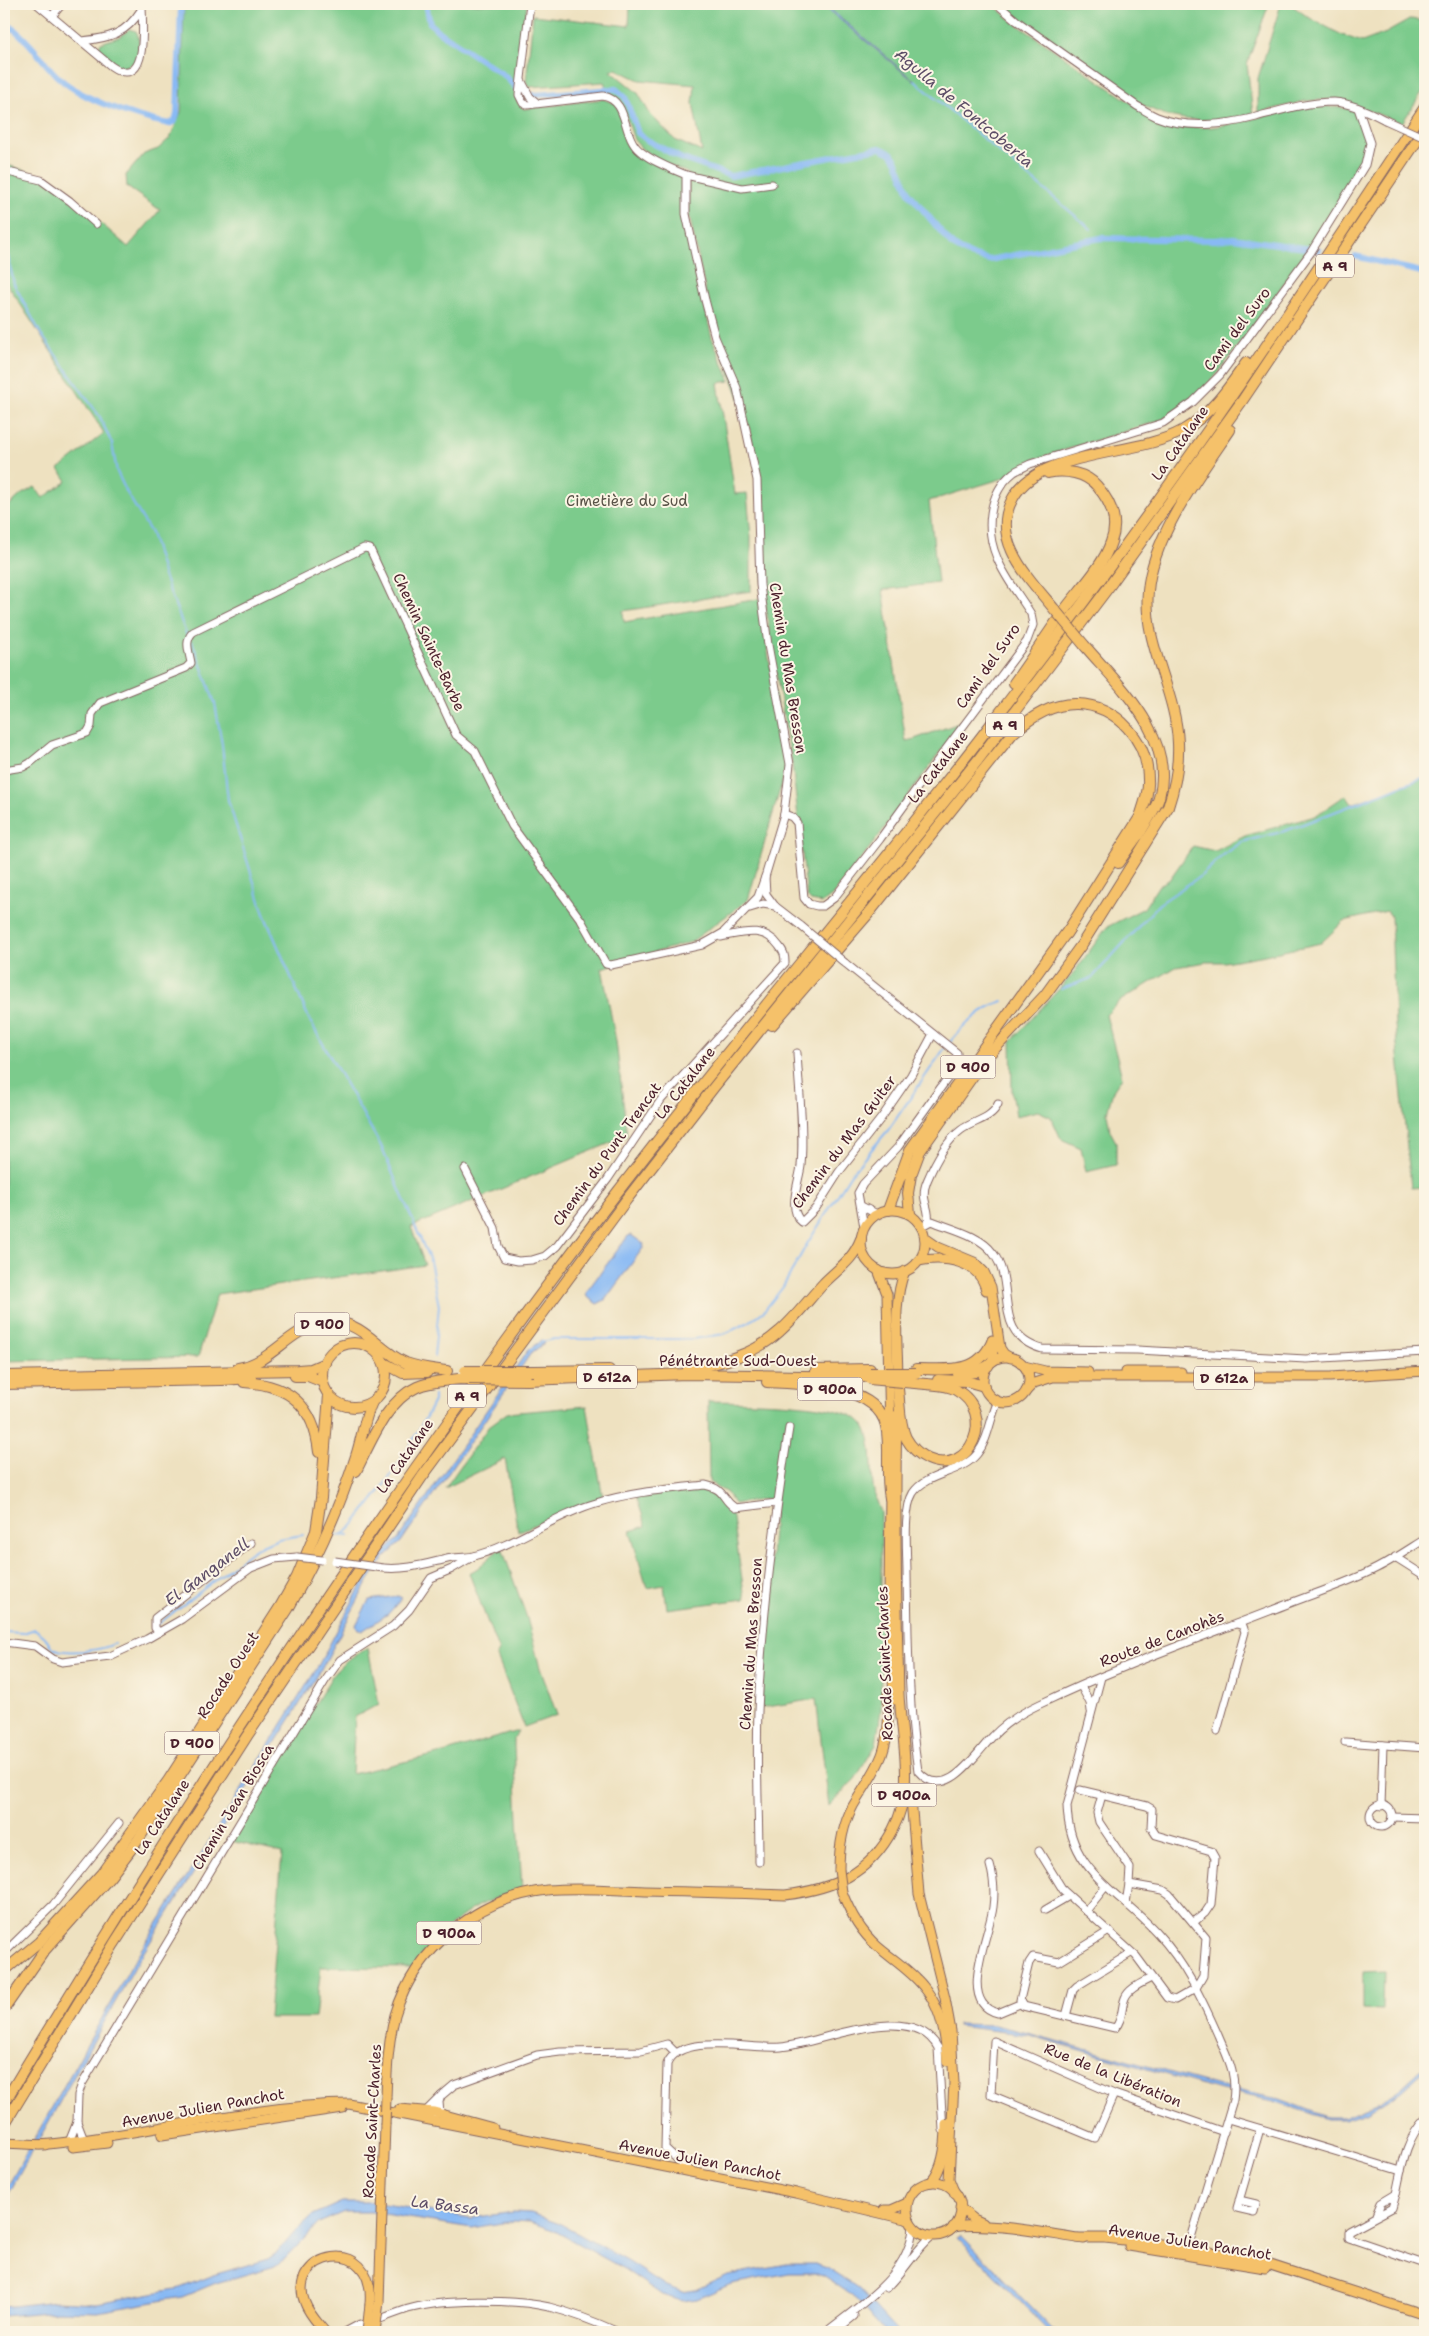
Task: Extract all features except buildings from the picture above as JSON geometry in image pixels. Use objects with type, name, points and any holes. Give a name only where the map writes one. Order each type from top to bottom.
[{"type":"highway","name":"La Catalane","points":[[4,2103],[104,1937],[215,1762],[413,1470],[618,1192],[987,730],[1170,484],[1268,344],[1425,107]]},
{"type":"highway","name":"La Catalane","points":[[4,2125],[124,1928],[308,1643],[422,1477],[565,1282],[753,1038],[978,760],[1108,588],[1242,401],[1425,129]]},
{"type":"highway","points":[[1082,944],[1159,799],[1162,777],[1159,749],[1147,724],[1016,560],[1006,533],[1006,517],[1009,504],[1021,486],[1048,468],[1138,446],[1180,432],[1207,413],[1221,398],[1250,359],[1268,344]]},
{"type":"highway","points":[[1082,944],[1160,821],[1168,807],[1174,787],[1178,742],[1167,691],[1148,622],[1148,590],[1155,555],[1168,528],[1235,423],[1242,401]]},
{"type":"highway","points":[[987,730],[994,709],[1102,560],[1112,542],[1114,515],[1108,500],[1096,484],[1084,476],[1071,472],[1054,472],[1033,477]]},
{"type":"highway","points":[[753,1038],[769,1029],[856,928],[1013,733],[1026,721],[1046,710],[1078,704],[1096,708],[1112,715],[1127,726],[1145,754],[1148,780],[1145,801],[1140,817],[1066,934]]},
{"type":"highway","points":[[1066,934],[1141,831]]},
{"type":"highway","name":"D 900","points":[[888,1210],[910,1150],[1066,934]]},
{"type":"highway","name":"D 900","points":[[910,1214],[908,1193],[911,1175],[920,1151],[984,1060],[1045,995],[1082,944]]},
{"type":"highway","points":[[688,1372],[731,1360],[754,1349],[779,1333],[828,1279],[848,1262],[857,1250],[861,1239]]},
{"type":"highway","name":"Pénétrante Sud-Ouest","points":[[197,1373],[247,1366],[257,1362],[299,1331],[325,1323],[349,1326],[362,1331],[406,1363],[462,1375],[527,1380],[762,1370],[870,1375]]},
{"type":"highway","points":[[870,1375],[919,1376],[974,1364],[986,1355],[992,1342]]},
{"type":"highway","points":[[372,1402],[361,1406],[350,1406],[338,1402],[330,1395],[323,1382],[325,1362],[338,1347],[351,1343],[371,1348],[384,1363],[386,1376],[383,1389]]},
{"type":"highway","name":"Pénétrante Sud-Ouest","points":[[4,1376],[298,1370],[311,1369],[325,1362]]},
{"type":"highway","name":"Pénétrante Sud-Ouest","points":[[384,1363],[403,1373],[447,1371]]},
{"type":"highway","name":"D 612a","points":[[870,1375],[919,1376],[964,1374],[975,1372],[990,1364]]},
{"type":"highway","name":"Pénétrante Sud-Ouest","points":[[383,1389],[392,1382],[408,1377],[534,1371],[688,1372],[851,1377],[870,1375]]},
{"type":"highway","name":"D 900a","points":[[688,1372],[703,1379],[800,1384],[843,1391],[869,1402],[883,1417],[886,1427],[886,1481],[890,1498]]},
{"type":"highway","points":[[331,1520],[395,1402],[416,1387],[462,1375]]},
{"type":"highway","points":[[4,1384],[222,1380],[294,1376],[308,1376],[323,1382]]},
{"type":"highway","points":[[898,1389],[902,1424],[911,1446],[920,1455],[942,1462],[962,1456],[974,1442],[978,1429],[977,1416],[972,1405],[965,1396],[955,1389],[919,1376]]},
{"type":"highway","name":"D 612a","points":[[919,1376],[966,1381],[984,1386]]},
{"type":"highway","points":[[222,1380],[269,1385],[285,1391],[298,1400],[314,1425],[322,1480]]},
{"type":"highway","name":"Rocade Ouest","points":[[4,2009],[44,1951],[109,1878],[138,1840],[288,1610],[304,1581],[331,1520],[356,1457],[368,1411],[372,1402],[383,1389]]},
{"type":"highway","name":"Rocade Ouest","points":[[4,1971],[39,1942],[102,1873],[168,1781],[280,1608],[297,1577],[316,1530],[330,1395]]},
{"type":"main road","points":[[888,1210],[903,1211],[925,1224],[924,1250],[918,1261],[905,1271],[887,1273],[878,1270],[865,1257],[861,1239],[864,1227],[877,1214],[888,1210]]},
{"type":"main road","points":[[918,1261],[937,1258],[950,1259],[962,1263],[976,1272],[985,1286],[992,1342],[990,1364],[984,1376],[984,1386],[992,1397],[998,1401],[1010,1402],[1022,1396],[1026,1391],[1029,1378],[1024,1366],[1004,1354],[1000,1348],[991,1287],[984,1272],[974,1262],[938,1247],[925,1238]]},
{"type":"main road","name":"Rocade Saint-Charles","points":[[696,1892],[798,1889],[834,1880],[860,1863],[882,1838],[896,1808],[900,1786],[889,1598],[889,1322],[888,1294],[878,1270]]},
{"type":"main road","name":"Rocade Saint-Charles","points":[[375,2332],[374,2303],[382,2226],[386,2098],[391,2034],[401,2000],[417,1970],[444,1938],[467,1919],[494,1904],[546,1890],[785,1895],[808,1892],[831,1886],[848,1878],[874,1857],[894,1829],[902,1808],[906,1771],[900,1704],[896,1538],[898,1301],[900,1282],[905,1271]]},
{"type":"main road","points":[[990,1364],[998,1358],[1011,1358]]},
{"type":"main road","name":"D 612a","points":[[1024,1366],[1044,1371],[1268,1372],[1330,1371],[1425,1365]]},
{"type":"main road","name":"D 612a","points":[[1026,1391],[1034,1384],[1053,1378],[1330,1377],[1425,1371]]},
{"type":"main road","points":[[889,1598],[888,1728],[881,1757],[853,1808],[842,1833],[839,1870],[842,1892],[850,1911],[861,1929],[875,1944],[924,1986],[940,2016],[947,2058],[944,2145],[938,2175],[931,2182],[916,2189],[907,2204],[911,2223],[921,2233],[932,2236],[944,2234],[959,2219],[960,2208],[950,2179],[954,2083],[951,2031],[945,1998],[919,1894],[898,1655]]},
{"type":"main road","name":"Avenue Julien Panchot","points":[[39,2145],[84,2140],[300,2106],[349,2104],[435,2114],[533,2140],[862,2208],[911,2223]]},
{"type":"main road","name":"Avenue Julien Panchot","points":[[4,2142],[60,2147],[88,2146],[291,2115],[372,2107],[407,2115],[435,2114]]},
{"type":"main road","points":[[931,2182],[940,2183],[956,2194]]},
{"type":"main road","name":"Avenue Julien Panchot","points":[[862,2208],[891,2210],[907,2204]]},
{"type":"main road","name":"Avenue Julien Panchot","points":[[960,2208],[974,2219],[988,2226]]},
{"type":"main road","name":"Avenue Julien Panchot","points":[[953,2227],[965,2225],[988,2226],[1187,2252],[1296,2274],[1425,2316]]},
{"type":"main road","points":[[325,2332],[308,2309],[303,2293],[306,2276],[318,2262],[336,2256],[353,2260],[360,2266],[370,2285],[374,2303]]},
{"type":"main road","name":"Rocade Saint-Charles","points":[[367,2330],[374,2303]]},
{"type":"street","points":[[37,4],[120,72],[126,72],[136,67],[141,58],[142,7]]},
{"type":"street","points":[[52,16],[62,4]]},
{"type":"street","points":[[530,4],[520,100],[528,105],[537,102],[603,96],[612,98],[618,103],[631,141],[640,151],[663,165],[686,175],[742,188],[772,184]]},
{"type":"street","points":[[997,4],[1017,21],[1137,106],[1157,117],[1175,122],[1212,124],[1253,118],[1305,104],[1336,102],[1358,108],[1425,138]]},
{"type":"street","points":[[82,42],[106,38],[121,32],[133,23],[142,7]]},
{"type":"street","name":"Cami del Suro","points":[[784,814],[792,817],[797,823],[804,898],[810,904],[824,906],[834,898],[880,839],[924,776],[1027,641],[1033,625],[1031,614],[997,559],[990,537],[990,511],[1000,486],[1013,473],[1030,464],[1163,423],[1193,402],[1220,375],[1240,350],[1311,249],[1354,185],[1365,165],[1370,142],[1358,108]]},
{"type":"street","points":[[4,170],[41,180],[96,224]]},
{"type":"street","name":"Chemin du Mas Bresson","points":[[686,175],[686,214],[705,300],[715,337],[737,388],[757,480],[760,585],[768,645],[790,764],[784,814],[765,877]]},
{"type":"street","name":"Chemin Sainte-Barbe","points":[[4,770],[23,767],[52,745],[87,733],[91,726],[92,714],[100,703],[186,668],[191,663],[188,640],[193,632],[364,548],[370,549],[456,734],[475,751],[512,826],[581,920],[606,964],[611,965],[702,945],[716,938],[750,908],[758,897],[765,877]]},
{"type":"street","points":[[765,877],[766,894],[775,906],[957,1053],[958,1065],[898,1147],[863,1184],[858,1193],[864,1227]]},
{"type":"street","points":[[750,908],[763,904],[775,906]]},
{"type":"street","name":"Chemin du Punt Trencat","points":[[465,1169],[495,1228],[498,1246],[504,1258],[518,1261],[532,1260],[545,1256],[557,1246],[608,1178],[661,1100],[785,964],[785,954],[776,941],[764,933],[755,931],[716,938]]},
{"type":"street","name":"Chemin du Mas Guiter","points":[[797,1053],[801,1150],[794,1208],[797,1218],[802,1222],[816,1208],[839,1172],[882,1117],[911,1075],[933,1034]]},
{"type":"street","points":[[998,1104],[989,1115],[973,1122],[947,1144],[927,1182],[924,1194],[925,1224],[932,1221],[981,1242],[992,1251],[1002,1271],[1008,1315],[1013,1329],[1029,1345],[1042,1349],[1137,1350],[1306,1359],[1425,1352]]},
{"type":"street","points":[[860,1206],[877,1214]]},
{"type":"street","name":"Route de Canohès","points":[[998,1401],[986,1437],[976,1454],[966,1464],[923,1483],[914,1492],[909,1501],[907,1563],[909,1688],[918,1771],[924,1779],[944,1781],[959,1774],[1007,1723],[1027,1710],[1101,1677],[1347,1581],[1377,1568],[1425,1539]]},
{"type":"street","name":"Chemin du Mas Bresson","points":[[759,1862],[758,1712],[763,1620],[777,1503],[789,1428]]},
{"type":"street","points":[[4,1642],[35,1646],[53,1660],[62,1662],[110,1656],[182,1619],[251,1568],[274,1559],[297,1557],[383,1568],[410,1568],[449,1558],[474,1556],[564,1515],[596,1503],[626,1496],[705,1485],[718,1488],[735,1508],[777,1503]]},
{"type":"street","points":[[159,1632],[155,1628],[155,1618],[251,1542]]},
{"type":"street","name":"Chemin Jean Biosca","points":[[69,2142],[77,2122],[78,2095],[82,2084],[325,1681],[340,1660],[393,1626],[409,1610],[431,1578],[452,1569],[474,1556]]},
{"type":"street","points":[[1395,1557],[1425,1576]]},
{"type":"street","points":[[1217,1731],[1245,1632],[1243,1626],[1237,1624]]},
{"type":"street","points":[[1101,1677],[1067,1806],[1067,1824],[1073,1843],[1082,1861],[1159,1935],[1196,1988],[1233,2071],[1236,2083],[1228,2119],[1187,2252]]},
{"type":"street","points":[[1080,1686],[1090,1703],[1091,1711]]},
{"type":"street","points":[[1345,1742],[1425,1748]]},
{"type":"street","points":[[1381,1806],[1383,1745]]},
{"type":"street","points":[[1080,1790],[1147,1806],[1152,1809],[1151,1827],[1156,1835],[1211,1851],[1215,1858],[1211,1904],[1206,1913],[1194,1922]]},
{"type":"street","points":[[1102,1795],[1096,1816],[1098,1822],[1130,1868],[1126,1903]]},
{"type":"street","points":[[1381,1806],[1390,1810],[1392,1817],[1389,1824],[1383,1827],[1373,1824],[1371,1814],[1374,1808],[1381,1806]]},
{"type":"street","points":[[1392,1817],[1425,1818]]},
{"type":"street","points":[[4,1954],[37,1923],[119,1823]]},
{"type":"street","points":[[1039,1851],[1063,1890],[1136,1956],[1168,1998],[1175,2000],[1196,1988],[1203,1976],[1206,1938],[1194,1922],[1163,1890],[1129,1884]]},
{"type":"street","points":[[990,1865],[994,1890],[993,1908],[977,1970],[980,2002],[985,2008],[998,2013],[1022,2004]]},
{"type":"street","points":[[1086,1911],[1106,1886]]},
{"type":"street","points":[[1045,1910],[1069,1896]]},
{"type":"street","points":[[1109,1931],[1059,1962],[1033,1957],[1029,1963],[1020,2000],[1023,2006],[1115,2028],[1119,2024],[1126,1997],[1132,1990],[1151,1978]]},
{"type":"street","points":[[1066,2016],[1073,1990],[1077,1986],[1131,1953]]},
{"type":"street","points":[[693,2173],[665,2148],[667,2064],[675,2052],[697,2045],[781,2047],[889,2025],[924,2031],[933,2038],[938,2048],[944,2145]]},
{"type":"street","name":"Rue de la Libération","points":[[1114,2094],[1095,2138],[991,2095],[994,2041],[1114,2094],[1224,2132]]},
{"type":"street","points":[[435,2114],[441,2096],[454,2085],[537,2055],[560,2052],[641,2051],[667,2044],[675,2052]]},
{"type":"street","points":[[435,2114],[441,2096]]},
{"type":"street","points":[[1228,2119],[1401,2171]]},
{"type":"street","points":[[1425,2119],[1414,2130],[1406,2151],[1392,2208],[1349,2231],[1349,2238],[1425,2264]]},
{"type":"street","name":"Chemin Jean Biosca","points":[[77,2122],[84,2140]]},
{"type":"street","points":[[1239,2200],[1260,2129]]},
{"type":"street","points":[[873,2297],[892,2276],[903,2259],[912,2237],[911,2223]]},
{"type":"street","points":[[826,2332],[858,2309],[900,2274],[922,2244],[932,2236]]},
{"type":"street","points":[[355,2332],[367,2330],[409,2309],[447,2303],[487,2302],[548,2307],[587,2319],[618,2332]]},
{"type":"street","points":[[834,2332],[858,2309]]},
{"type":"street","points":[[345,2332],[360,2324],[367,2330]]},
{"type":"green space","name":"Cimetière du Sud","points":[[184,4],[527,4],[515,92],[518,103],[524,109],[603,99],[616,104],[629,142],[638,153],[683,176],[683,214],[712,338],[730,381],[718,383],[735,494],[747,493],[751,537],[751,591],[623,611],[624,622],[759,599],[787,765],[748,900],[691,942],[602,968],[616,1041],[627,1136],[411,1227],[425,1265],[217,1294],[198,1357],[4,1361],[4,510],[22,494],[35,487],[43,498],[67,481],[59,469],[104,433],[4,279],[4,164],[49,178],[128,247],[160,210],[127,187],[126,175],[144,154],[158,149],[170,138],[181,112]]},
{"type":"green space","points":[[630,4],[992,4],[1015,23],[1156,120],[1184,126],[1213,127],[1302,108],[1338,107],[1357,111],[1367,143],[1363,164],[1308,251],[1218,373],[1191,400],[1162,420],[1029,461],[1004,478],[929,501],[938,583],[883,590],[906,742],[962,722],[878,837],[832,896],[822,903],[811,901],[807,897],[792,764],[771,645],[763,584],[760,479],[748,423],[717,336],[707,299],[689,214],[688,173],[664,163],[642,149],[634,140],[621,101],[609,94],[604,82],[529,87],[526,82],[533,15],[629,26]],"holes":[[[616,69],[639,80],[695,85],[693,103],[702,152],[675,140],[650,114],[638,93],[611,71]]]},
{"type":"green space","points":[[1002,4],[1269,4],[1247,64],[1253,115],[1194,120],[1154,110],[1139,103],[1019,19]]},
{"type":"green space","points":[[1281,4],[1290,4],[1308,17],[1342,35],[1362,42],[1386,33],[1411,19],[1425,21],[1425,88],[1402,123],[1337,99],[1305,101],[1258,113],[1258,78]]},
{"type":"green space","points":[[129,29],[136,31],[138,34],[138,55],[135,62],[122,68],[103,55],[98,48],[101,43],[121,36]]},
{"type":"green space","points":[[1425,778],[1425,1187],[1411,1188],[1395,1025],[1391,916],[1387,911],[1344,921],[1321,943],[1224,962],[1206,962],[1176,967],[1120,1001],[1106,1015],[1122,1077],[1113,1091],[1107,1113],[1110,1131],[1116,1142],[1116,1165],[1086,1172],[1081,1148],[1061,1139],[1051,1117],[1038,1111],[1016,1116],[1012,1091],[1011,1041],[1072,975],[1107,927],[1144,908],[1159,885],[1169,880],[1193,846],[1215,851],[1245,836],[1315,816],[1346,795],[1352,804]]},
{"type":"green space","points":[[708,1401],[765,1402],[813,1406],[834,1410],[851,1415],[862,1423],[869,1436],[872,1479],[881,1512],[881,1710],[876,1745],[855,1779],[829,1806],[816,1699],[761,1708],[775,1498],[734,1504],[727,1493],[709,1482]]},
{"type":"green space","points":[[587,1406],[603,1498],[560,1513],[518,1532],[505,1459],[445,1488],[489,1426],[507,1413]]},
{"type":"green space","points":[[705,1487],[716,1490],[732,1512],[745,1599],[667,1609],[664,1585],[647,1588],[630,1531],[646,1526],[636,1496]]},
{"type":"green space","points":[[502,1548],[527,1618],[540,1668],[557,1715],[524,1727],[496,1654],[499,1652],[469,1573]]},
{"type":"green space","points":[[368,1648],[379,1704],[355,1717],[352,1774],[443,1753],[518,1731],[514,1738],[514,1747],[522,1890],[486,1903],[460,1918],[437,1939],[413,1968],[321,1967],[315,2018],[269,2018],[282,1853],[231,1841],[334,1673],[347,1660]]},
{"type":"green space","points":[[1384,1971],[1383,2010],[1363,2009],[1363,1972]]},
{"type":"water","points":[[821,4],[824,4],[915,82]]},
{"type":"water","points":[[631,1235],[644,1244],[643,1248],[605,1300],[597,1304],[586,1296],[587,1291],[628,1236]]},
{"type":"water","points":[[542,1340],[545,1343],[531,1353],[401,1542],[385,1557],[367,1583],[321,1670],[137,1963],[4,2202],[4,2193],[134,1961],[317,1668],[364,1580],[382,1554],[398,1539],[528,1350]]},
{"type":"water","points":[[398,1596],[402,1598],[388,1614],[362,1631],[358,1629],[356,1625],[369,1600]]},
{"type":"water","points":[[958,2024],[994,2025],[1024,2032],[1230,2089],[1279,2099],[1327,2117],[1344,2117],[1377,2103],[1404,2085],[1425,2066],[1425,2070],[1400,2092],[1366,2112],[1345,2119],[1327,2119],[1273,2101],[1217,2089],[1029,2035],[958,2026]]},
{"type":"water","points":[[342,2202],[372,2202],[471,2218],[514,2212],[531,2213],[557,2222],[629,2262],[666,2286],[682,2292],[695,2290],[728,2275],[787,2264],[815,2264],[827,2268],[858,2288],[898,2332],[884,2332],[852,2295],[823,2276],[813,2273],[788,2273],[731,2284],[697,2299],[682,2301],[662,2295],[624,2269],[553,2230],[529,2222],[514,2221],[472,2228],[371,2212],[344,2212],[319,2223],[285,2259],[272,2267],[216,2283],[182,2297],[97,2312],[57,2311],[4,2316],[4,2307],[56,2301],[97,2303],[180,2288],[213,2275],[268,2259],[278,2252],[313,2215]]},
{"type":"water","points":[[961,2235],[1057,2332],[1050,2332],[957,2237]]},
{"type":"waterway","points":[[4,28],[11,27],[59,78],[82,94],[111,107],[169,124],[175,121],[177,114],[181,4]]},
{"type":"waterway","points":[[426,4],[430,23],[438,31],[505,76],[517,89]]},
{"type":"waterway","name":"Agulla de Fontcoberta","points":[[915,81],[1091,229]]},
{"type":"waterway","points":[[534,95],[616,89],[625,97],[638,133],[647,140],[680,158],[731,176],[880,148],[891,153],[897,162],[909,193],[952,245],[970,255],[989,260],[1101,238],[1215,240],[1233,238],[1319,250]]},
{"type":"waterway","points":[[4,226],[5,243],[14,284],[41,334],[100,417],[112,444],[117,472],[151,533],[164,576],[187,636]]},
{"type":"waterway","points":[[1355,256],[1425,273]]},
{"type":"waterway","points":[[192,641],[215,703],[228,800],[264,914],[310,1021],[381,1146],[430,1261],[439,1306],[434,1356]]},
{"type":"waterway","points":[[1061,989],[1092,978],[1159,904],[1202,875],[1222,856],[1242,842],[1285,831],[1425,777]]},
{"type":"waterway","points":[[950,1042],[974,1017],[1003,1001]]},
{"type":"waterway","points":[[542,1342],[554,1339],[694,1339],[724,1334],[749,1322],[764,1311],[783,1287],[807,1244],[851,1174],[889,1129],[944,1049]]},
{"type":"waterway","points":[[341,1535],[348,1531],[355,1523],[392,1473],[426,1416],[434,1401],[434,1395]]},
{"type":"waterway","name":"El Ganganell","points":[[157,1625],[255,1549],[278,1539],[303,1535]]},
{"type":"waterway","name":"El Ganganell","points":[[334,1535],[349,1536]]},
{"type":"waterway","name":"El Ganganell","points":[[4,1632],[23,1633],[35,1629],[45,1637],[51,1647],[64,1651],[93,1650],[115,1643]]},
{"type":"water label","name":"La Bassa","points":[[445,2205]]}]
